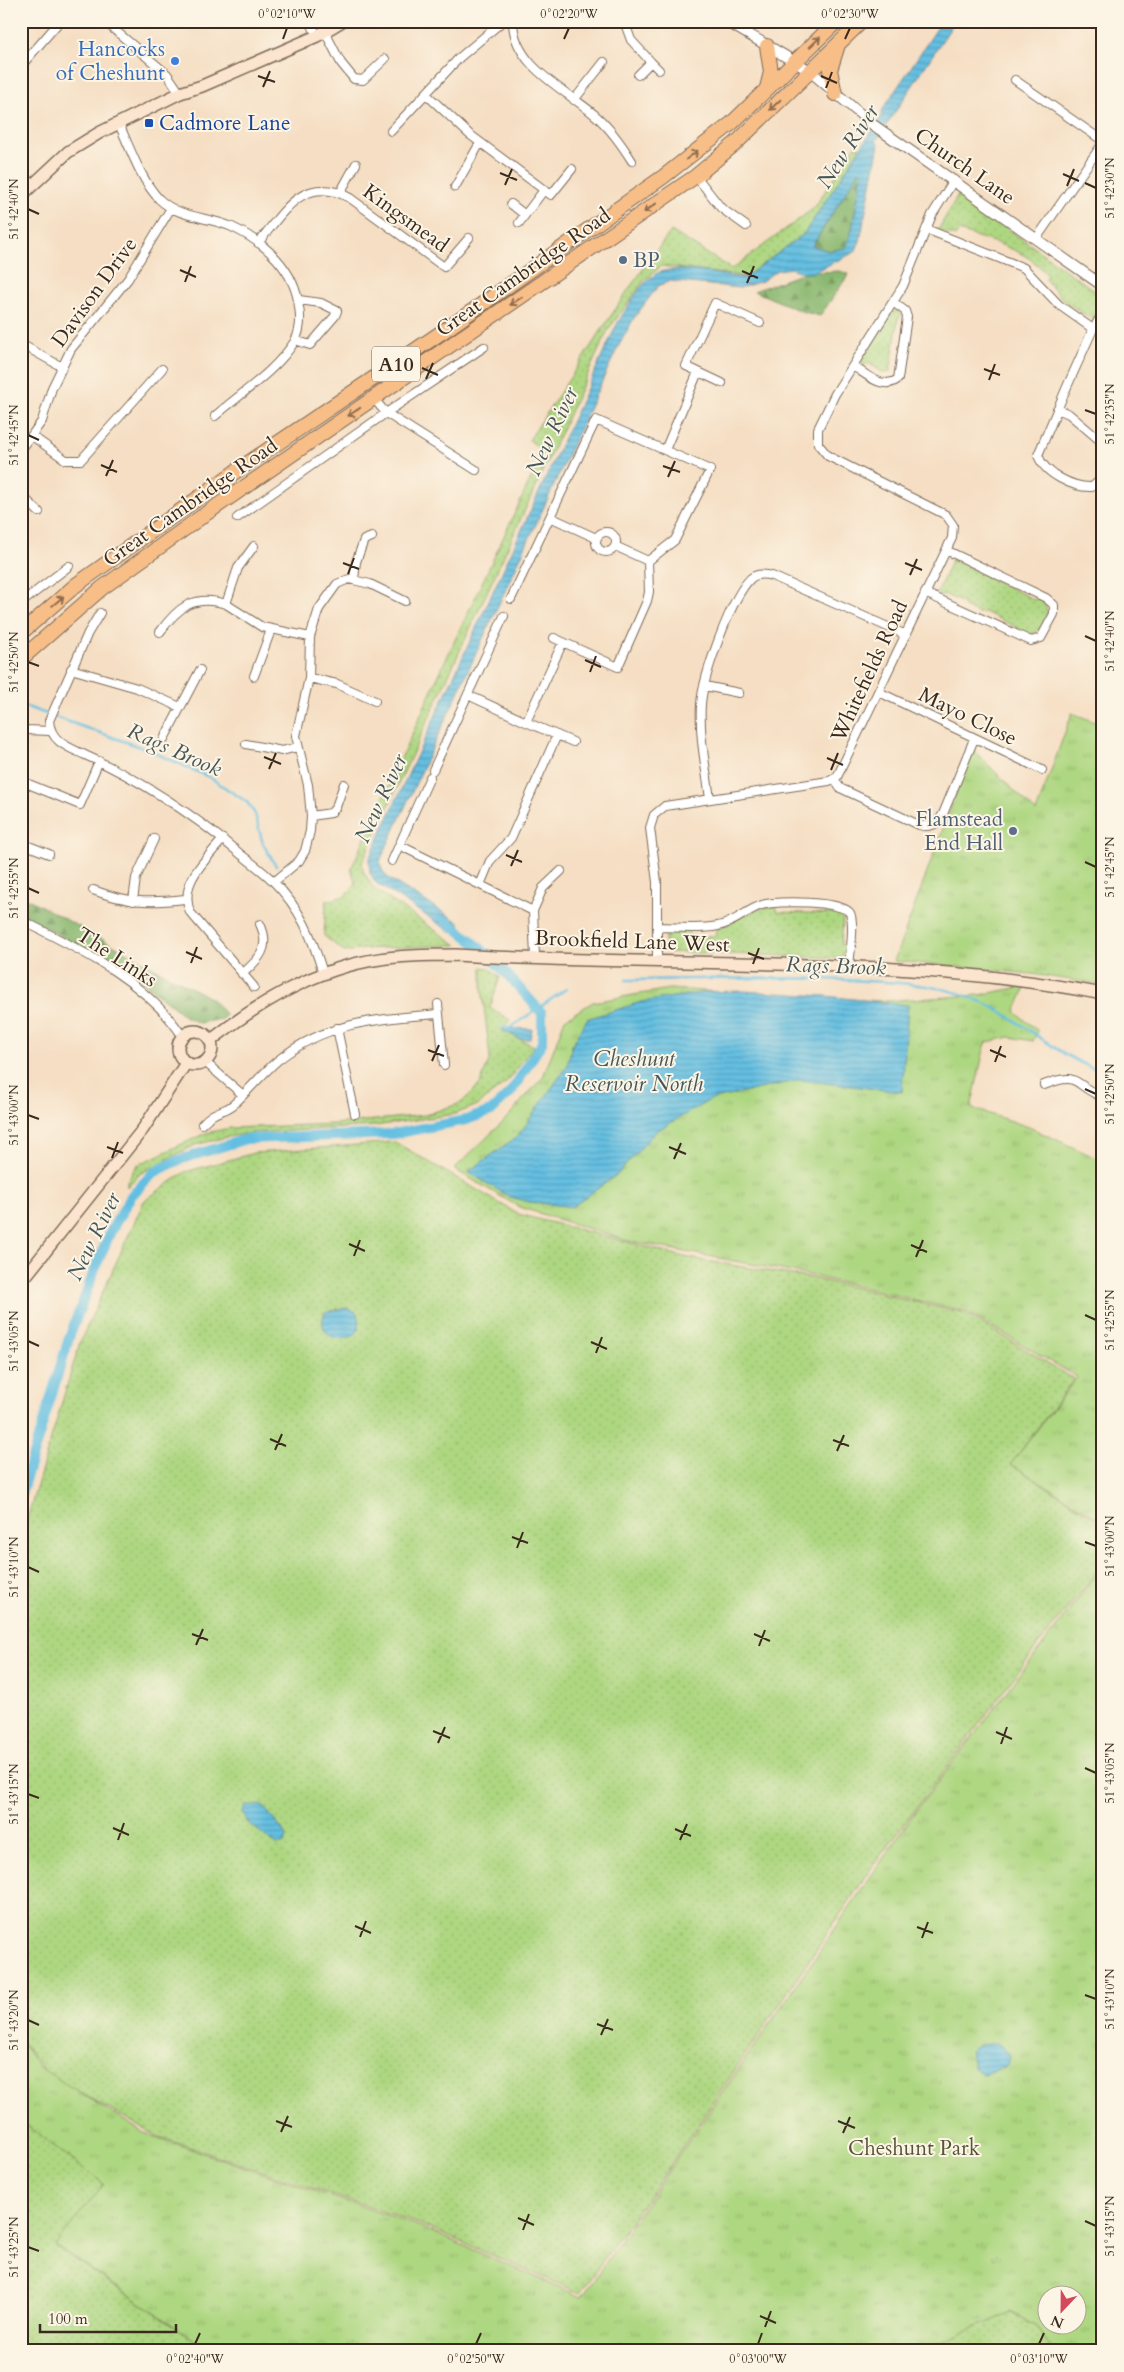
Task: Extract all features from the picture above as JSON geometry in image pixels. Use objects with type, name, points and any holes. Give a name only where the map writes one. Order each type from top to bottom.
[{"type":"highway","name":"Great Cambridge Road","points":[[21,633],[76,585],[663,177],[732,122],[837,21]]},
{"type":"highway","name":"Great Cambridge Road","points":[[21,658],[102,588],[245,486],[696,176],[736,143],[862,21]]},
{"type":"highway","points":[[836,94],[830,70],[839,43]]},
{"type":"highway","points":[[767,46],[771,72],[767,89]]},
{"type":"main road","points":[[21,196],[68,152],[118,122],[180,92],[202,86],[321,34],[342,21]]},
{"type":"main road","name":"Brookfield Lane West","points":[[210,1040],[261,1004],[292,986],[323,973],[379,959],[413,956],[535,957],[849,966],[1021,980],[1103,994]]},
{"type":"main road","points":[[198,1032],[210,1040],[211,1052],[205,1062],[196,1065],[186,1063],[179,1055],[178,1049],[183,1036],[198,1032]]},
{"type":"main road","points":[[21,1282],[143,1129],[186,1063]]},
{"type":"street","points":[[21,66],[60,21]]},
{"type":"street","points":[[104,21],[162,70],[180,92]]},
{"type":"street","points":[[310,21],[354,79],[363,80],[385,60]]},
{"type":"street","points":[[391,131],[459,58],[503,21]]},
{"type":"street","points":[[624,21],[631,40],[659,70]]},
{"type":"street","points":[[512,22],[518,45],[528,59],[545,76],[608,127],[632,161]]},
{"type":"street","points":[[731,23],[794,62]]},
{"type":"street","points":[[574,100],[604,62]]},
{"type":"street","points":[[638,75],[651,62]]},
{"type":"street","name":"Church Lane","points":[[794,62],[810,71],[883,132],[1103,286]]},
{"type":"street","points":[[1015,80],[1103,142],[1100,153],[1036,239]]},
{"type":"street","points":[[426,94],[480,143],[551,195],[572,169]]},
{"type":"street","points":[[118,122],[149,186],[160,199],[171,208],[191,216],[231,227],[258,244],[286,270],[295,286],[300,321],[295,340],[269,370],[215,416]]},
{"type":"street","points":[[455,187],[480,143]]},
{"type":"street","name":"Kingsmead","points":[[340,193],[356,164]]},
{"type":"street","points":[[696,176],[720,208],[746,226]]},
{"type":"street","name":"Whitefields Road","points":[[834,779],[841,772],[946,550],[953,530],[951,521],[946,515],[828,456],[818,444],[818,429],[835,394],[906,281],[926,229],[936,208],[954,180]]},
{"type":"street","name":"Kingsmead","points":[[258,244],[298,196],[321,189],[340,193],[360,204],[387,227],[444,267],[469,238]]},
{"type":"street","points":[[519,223],[544,190]]},
{"type":"street","points":[[511,204],[525,215]]},
{"type":"street","name":"Davison Drive","points":[[21,450],[42,421],[62,367],[83,332],[140,261],[171,208]]},
{"type":"street","points":[[926,229],[1024,268],[1059,305],[1093,329]]},
{"type":"street","points":[[295,340],[308,346],[310,345],[335,316],[337,311],[321,303],[298,300]]},
{"type":"street","points":[[852,366],[881,383],[892,383],[898,379],[907,318],[905,311],[893,302]]},
{"type":"street","points":[[722,383],[686,366],[715,303],[760,324]]},
{"type":"street","points":[[1103,313],[1093,329],[1040,448],[1040,460],[1060,478],[1087,487],[1095,485],[1103,472]]},
{"type":"street","points":[[21,344],[62,367]]},
{"type":"street","points":[[237,518],[386,413],[484,347]]},
{"type":"street","points":[[32,436],[66,460],[81,460],[162,369]]},
{"type":"street","points":[[665,450],[698,372]]},
{"type":"street","points":[[374,398],[386,413],[476,470]]},
{"type":"street","points":[[1057,409],[1069,414],[1103,444]]},
{"type":"street","points":[[511,599],[596,420],[710,470],[675,540],[648,561]]},
{"type":"street","points":[[21,495],[39,512]]},
{"type":"street","points":[[550,517],[596,538]]},
{"type":"street","points":[[608,532],[614,536],[615,546],[610,552],[603,552],[596,545],[596,538],[601,533],[608,532]]},
{"type":"street","points":[[354,579],[356,562],[364,540],[372,537]]},
{"type":"street","points":[[226,604],[238,568],[254,546]]},
{"type":"street","points":[[615,546],[648,561]]},
{"type":"street","points":[[925,593],[1031,641],[1041,638],[1054,614],[1054,605],[1046,598],[946,550]]},
{"type":"street","points":[[554,638],[618,667],[647,601],[649,592],[648,561]]},
{"type":"street","points":[[21,603],[69,566]]},
{"type":"street","points":[[710,799],[702,736],[701,702],[706,671],[732,610],[744,586],[752,577],[762,574],[786,581],[906,634]]},
{"type":"street","points":[[274,882],[301,858],[307,843],[311,816],[308,785],[297,747],[298,721],[309,678],[310,637],[319,609],[330,592],[341,582],[354,579],[370,584],[405,601]]},
{"type":"street","points":[[160,632],[171,618],[192,602],[206,600],[226,604],[255,624],[271,630],[310,637]]},
{"type":"street","points":[[100,613],[71,669],[49,721],[50,731],[57,741],[66,747],[99,761],[153,789],[223,839],[274,882],[301,917],[314,941],[323,973]]},
{"type":"street","points":[[392,861],[504,616]]},
{"type":"street","points":[[254,676],[271,630]]},
{"type":"street","points":[[526,722],[563,642]]},
{"type":"street","points":[[71,669],[137,688],[180,707]]},
{"type":"street","points":[[164,738],[200,670]]},
{"type":"street","points":[[309,678],[337,684],[375,701]]},
{"type":"street","points":[[705,686],[739,693]]},
{"type":"street","name":"Mayo Close","points":[[879,692],[1042,770]]},
{"type":"street","points":[[468,695],[573,742]]},
{"type":"street","points":[[21,727],[27,730],[50,731]]},
{"type":"street","points":[[480,886],[490,861],[511,838],[557,735]]},
{"type":"street","points":[[657,960],[657,882],[650,828],[652,818],[657,811],[665,806],[834,779],[840,788],[919,825],[930,826],[938,822],[943,814],[974,739]]},
{"type":"street","points":[[246,744],[282,751],[297,747]]},
{"type":"street","points":[[21,781],[80,805],[99,761]]},
{"type":"street","points":[[311,816],[327,815],[333,811],[344,784]]},
{"type":"street","points":[[134,902],[136,878],[154,838]]},
{"type":"street","points":[[223,839],[192,878],[185,899],[190,912],[254,987]]},
{"type":"street","points":[[21,843],[49,854]]},
{"type":"street","points":[[399,845],[533,911]]},
{"type":"street","points":[[535,957],[533,911],[543,888],[561,871]]},
{"type":"street","points":[[93,890],[134,902],[185,899]]},
{"type":"street","points":[[657,927],[715,927],[728,923],[754,908],[768,903],[838,905],[849,912],[852,921],[849,966]]},
{"type":"street","name":"The Links","points":[[21,920],[52,935],[132,982],[171,1018],[183,1036]]},
{"type":"street","points":[[242,974],[258,960],[265,948],[265,939],[260,924]]},
{"type":"street","points":[[438,1004],[444,1065]]},
{"type":"street","points":[[202,1124],[217,1111],[234,1104],[242,1094],[279,1060],[323,1032],[394,1018],[439,1014]]},
{"type":"street","points":[[337,1028],[355,1114]]},
{"type":"street","points":[[205,1062],[242,1094]]},
{"type":"street","points":[[1044,1085],[1060,1079],[1070,1078],[1103,1097]]},
{"type":"green space","points":[[856,145],[860,148],[804,234],[749,277],[661,266],[644,281],[608,330],[362,863],[363,871],[374,889],[457,945],[364,949],[345,952],[324,936],[326,901],[345,896],[356,883],[351,869],[446,659],[544,451],[529,440],[628,290],[671,231],[732,269],[814,208]]},
{"type":"green space","points":[[860,170],[862,172],[852,229],[846,248],[829,251],[812,246]]},
{"type":"green space","points":[[959,194],[1102,296],[1103,303],[1096,316],[1090,318],[1064,301],[1045,279],[1047,275],[1039,266],[1018,252],[995,242],[959,231],[955,236],[938,230]]},
{"type":"green space","points":[[839,271],[849,274],[820,316],[801,311],[754,291],[804,273]]},
{"type":"green space","points":[[894,311],[903,314],[898,319],[890,372],[884,373],[868,363],[862,367],[862,359]]},
{"type":"green space","points":[[952,559],[1035,600],[1037,597],[1044,603],[1047,610],[1043,627],[1031,635],[1018,633],[1020,629],[985,612],[978,613],[964,607],[963,603],[944,594],[942,597],[937,593]]},
{"type":"green space","points":[[1072,713],[1103,725],[1103,985],[1032,974],[894,961],[973,750],[1036,812]]},
{"type":"green space","points":[[21,895],[212,999],[226,1015],[222,1019],[199,1023],[186,1017],[143,982],[21,914]]},
{"type":"green space","points":[[776,906],[778,912],[839,914],[843,920],[841,945],[848,946],[841,958],[669,952],[665,945],[665,934],[671,930],[688,930],[689,936],[715,936],[716,929],[757,909]]},
{"type":"green space","points":[[482,967],[489,968],[500,977],[490,1008],[510,1020],[502,1030],[534,1046],[507,1082],[478,1105],[455,1114],[375,1126],[253,1133],[227,1137],[195,1145],[139,1174],[127,1187],[127,1181],[137,1165],[206,1133],[230,1128],[335,1124],[425,1115],[461,1103],[480,1084],[490,1058],[482,989]]},
{"type":"green space","points":[[1026,986],[1015,1012],[1038,1031],[1033,1041],[1010,1037],[987,1042],[971,1108],[1029,1127],[1103,1161],[1103,1521],[1011,1464],[1077,1377],[967,1312],[813,1276],[628,1241],[519,1207],[454,1169],[505,1120],[543,1077],[565,1019],[593,1002],[669,989],[882,1001],[980,995]]},
{"type":"green space","points":[[395,1142],[518,1214],[689,1258],[816,1279],[967,1314],[1074,1379],[1011,1464],[1103,1523],[1103,1565],[1045,1636],[875,1863],[670,2166],[580,2293],[417,2223],[157,2136],[47,2074],[21,2041],[21,1539],[80,1342],[144,1201],[185,1172],[254,1153]]},
{"type":"green space","name":"Cheshunt Park","points":[[1103,1566],[1103,2351],[1053,2351],[1042,2334],[1086,2334],[1086,2284],[1036,2284],[1036,2325],[1011,2313],[918,2351],[211,2351],[55,2245],[104,2184],[21,2121],[21,2041],[39,2067],[144,2133],[416,2225],[582,2297],[915,1812]]},
{"type":"green space","points":[[21,2121],[104,2184],[55,2246],[211,2351],[21,2351]]},
{"type":"green space","points":[[1011,2313],[1036,2325],[1036,2334],[1042,2334],[1053,2351],[918,2351]]},
{"type":"water","points":[[942,21],[955,21],[876,141],[879,144],[860,241],[855,252],[812,273],[804,273],[791,268],[777,270],[762,281],[740,288],[670,281],[658,286],[634,318],[617,349],[380,861],[382,870],[388,878],[460,923],[453,933],[376,883],[370,873],[369,859],[616,326],[644,284],[656,274],[664,271],[686,270],[744,278],[804,234],[881,117],[883,109]],"holes":[[[860,170],[862,172],[852,229],[846,248],[829,251],[812,246]]]},
{"type":"water","name":"Cheshunt Reservoir North","points":[[742,991],[825,996],[908,1005],[902,1092],[800,1080],[710,1100],[655,1132],[618,1174],[572,1207],[530,1202],[510,1197],[468,1172],[518,1136],[567,1066],[572,1045],[587,1019],[641,1002],[706,992]]},
{"type":"water","points":[[502,1028],[532,1029],[530,1039],[520,1039],[502,1030]]},
{"type":"water","points":[[347,1308],[356,1312],[360,1324],[357,1332],[351,1337],[342,1339],[333,1337],[326,1332],[323,1324],[325,1312]]},
{"type":"water","points":[[245,1805],[263,1806],[287,1836],[285,1843],[277,1845],[247,1822],[243,1812]]},
{"type":"water","points":[[998,2043],[1009,2055],[1007,2066],[984,2074],[973,2067],[970,2051],[980,2045]]},
{"type":"waterway","name":"Rags Brook","points":[[21,705],[146,749],[209,777],[247,802],[255,814],[263,844],[276,866]]},
{"type":"waterway","name":"New River","points":[[21,1494],[70,1335],[97,1264],[111,1231],[131,1196],[153,1173],[179,1160],[246,1139],[393,1134],[466,1120],[491,1111],[511,1092],[542,1043],[542,1013],[509,976],[484,952],[446,922]]},
{"type":"waterway","name":"Rags Brook","points":[[626,980],[836,979],[940,988],[982,1002]]},
{"type":"waterway","name":"Rags Brook","points":[[502,1028],[510,1028],[566,989]]},
{"type":"waterway","name":"Rags Brook","points":[[985,1003],[999,1010],[1074,1059],[1103,1071]]},
{"type":"place","name":"Hancocks of Cheshunt","points":[[175,61]]},
{"type":"place","name":"Cadmore Lane","points":[[149,123]]},
{"type":"place","name":"BP","points":[[623,260]]},
{"type":"place","name":"Flamstead End Hall","points":[[1013,831]]}]
